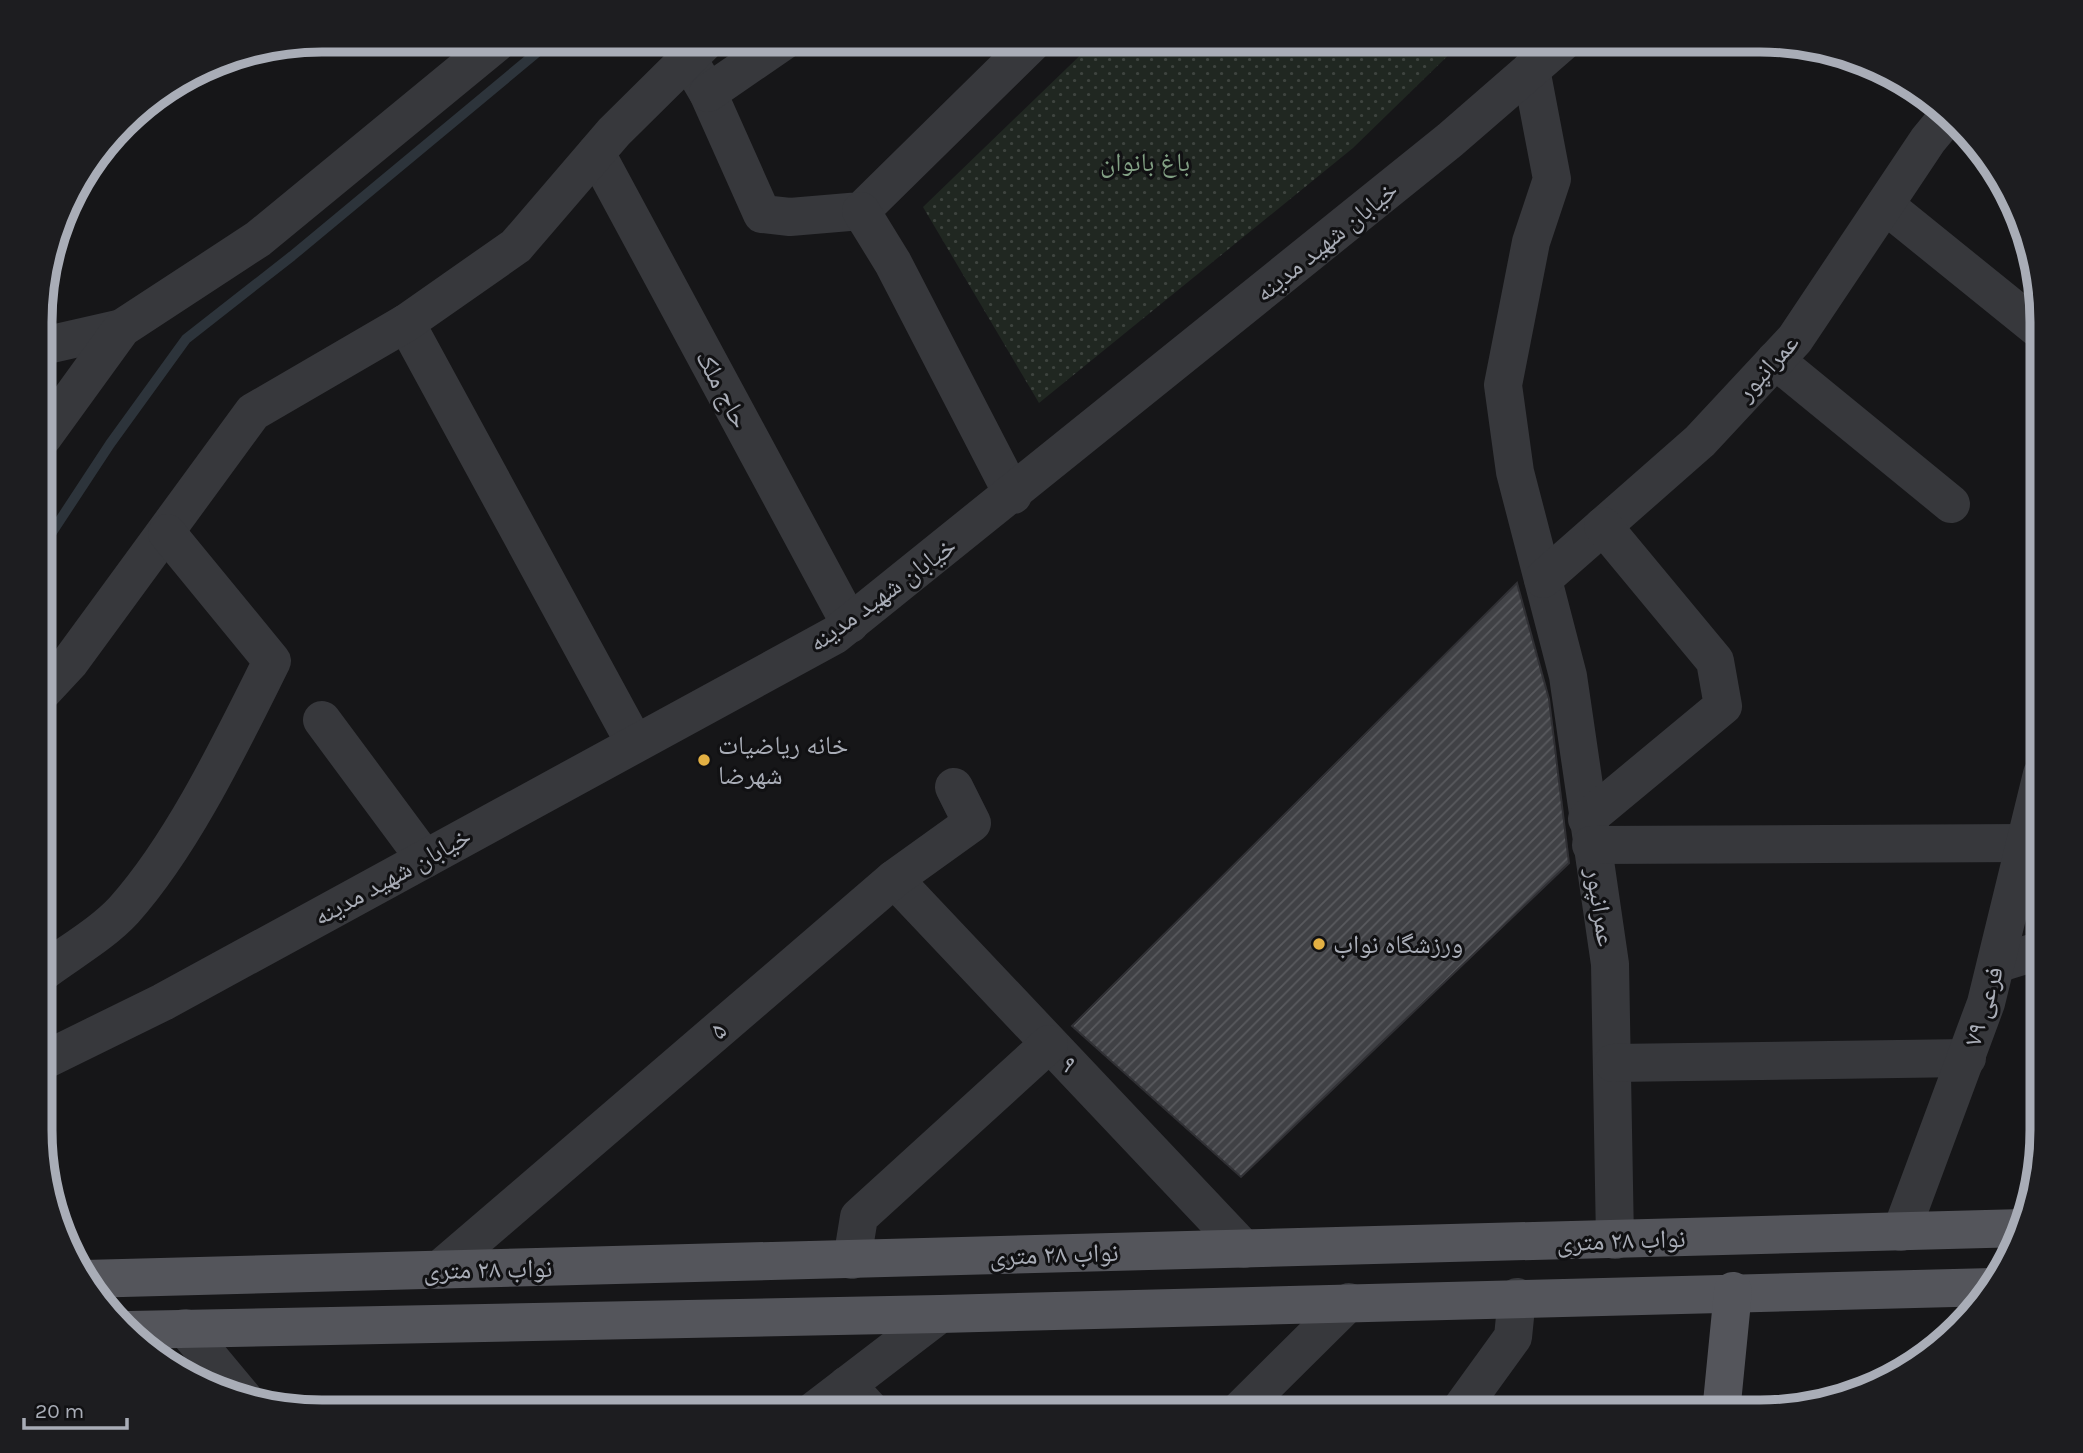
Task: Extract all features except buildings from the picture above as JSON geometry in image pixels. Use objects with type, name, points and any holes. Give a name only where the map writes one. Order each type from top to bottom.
[{"type":"main road","name":"نواب ۲۸ متری","points":[[97,1279],[2012,1228]]},
{"type":"main road","name":"نواب ۲۸ متری","points":[[139,1330],[940,1314],[1733,1291],[1981,1287]]},
{"type":"main road","points":[[1722,1401],[1733,1291]]},
{"type":"street","points":[[53,344],[122,328],[258,239],[485,52]]},
{"type":"street","points":[[53,681],[70,663],[145,557],[167,533],[253,412],[406,323],[516,246],[596,153],[695,52]]},
{"type":"street","points":[[698,52],[708,93],[762,214],[790,217],[861,211],[1023,52]]},
{"type":"street","points":[[708,93],[768,52]]},
{"type":"street","name":"خیابان شهید مدینه","points":[[53,1051],[163,1002],[634,742],[835,635],[1013,495],[1450,140],[1551,52]]},
{"type":"street","name":"عمرانپور","points":[[1531,69],[1552,179],[1531,242],[1503,386],[1515,472],[1568,676],[1610,964],[1615,1240]]},
{"type":"street","name":"عمرانپور","points":[[1542,579],[1700,441],[1795,339],[1943,123]]},
{"type":"street","name":"حاج ملک","points":[[596,153],[850,624]]},
{"type":"street","points":[[1885,205],[2030,322]]},
{"type":"street","points":[[861,211],[893,263],[1013,495]]},
{"type":"street","points":[[406,323],[634,742]]},
{"type":"street","points":[[53,423],[122,328]]},
{"type":"street","points":[[1775,360],[1951,504]]},
{"type":"street","points":[[1589,832],[1723,706],[1715,661],[1603,526]]},
{"type":"street","points":[[53,964],[122,912],[157,868],[229,746],[272,661],[167,533]]},
{"type":"street","points":[[322,720],[425,859]]},
{"type":"street","name":"۵","points":[[439,1270],[894,879],[972,823],[954,787]]},
{"type":"street","name":"فرعی ۷۹","points":[[1901,1232],[1967,1058],[1996,964],[2030,823]]},
{"type":"street","points":[[1589,832],[2025,843]]},
{"type":"street","name":"۹","points":[[894,879],[1244,1249]]},
{"type":"street","points":[[1996,964],[2030,954]]},
{"type":"street","points":[[852,1260],[859,1217],[1049,1044]]},
{"type":"street","points":[[1613,1063],[1967,1058]]},
{"type":"street","points":[[1467,1401],[1513,1337],[1517,1297]]},
{"type":"street","points":[[1249,1401],[1349,1302]]},
{"type":"street","points":[[859,1399],[940,1314]]},
{"type":"street","points":[[185,1328],[232,1385]]},
{"type":"green space","name":"باغ بانوان","points":[[1084,52],[1452,52],[1353,148],[1039,403],[923,207]]},
{"type":"waterway","points":[[53,531],[110,444],[186,339],[292,256],[538,52]]},
{"type":"place","name":"خانه ریاضیات شهرضا","points":[[704,760]]},
{"type":"place","name":"ورزشگاه نواب","points":[[1319,944]]}]
